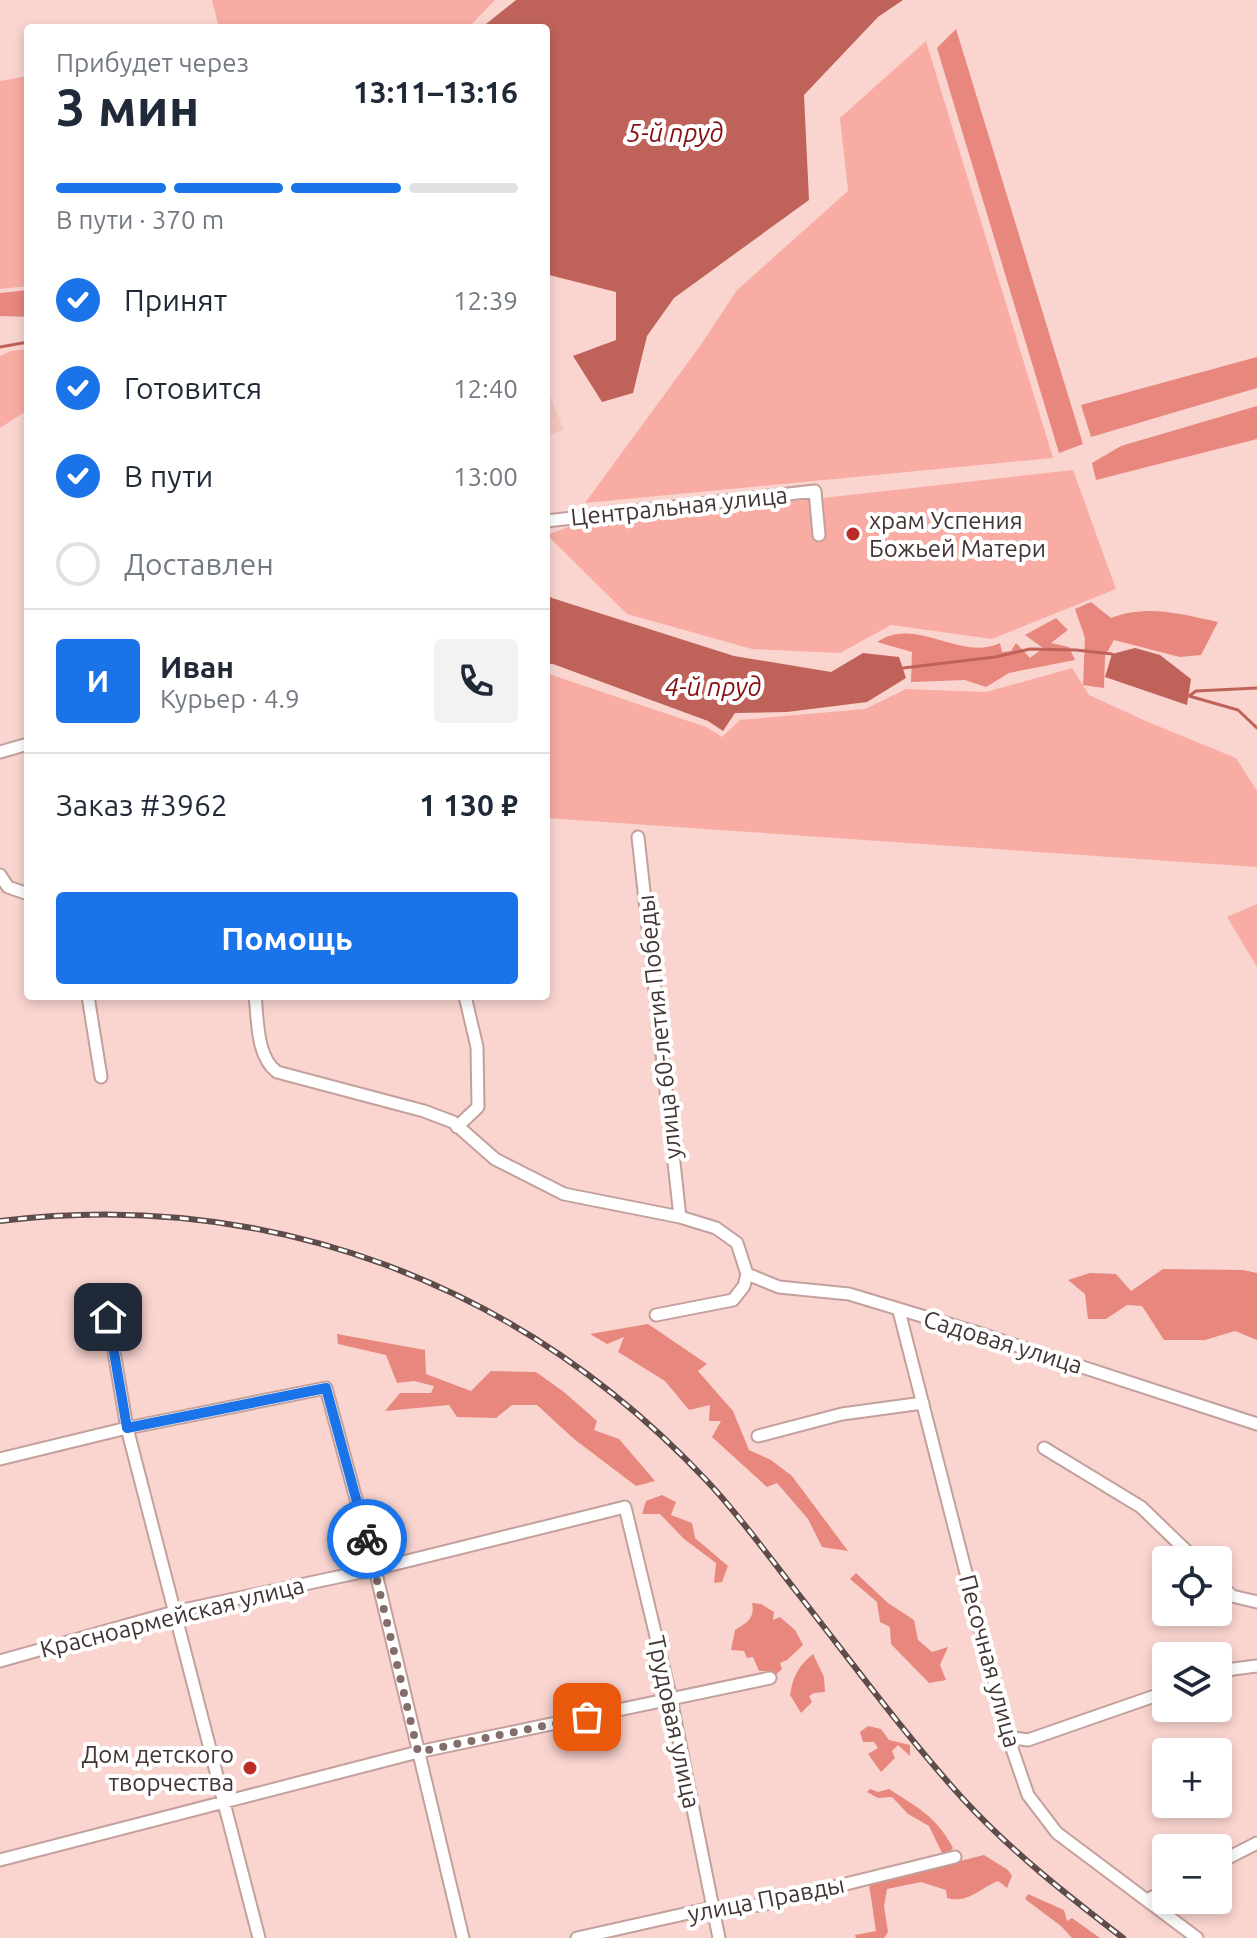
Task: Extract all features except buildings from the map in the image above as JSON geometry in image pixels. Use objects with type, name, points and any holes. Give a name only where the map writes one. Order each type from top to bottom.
[{"type":"street","name":"Центральная улица","points":[[550,521],[815,491],[819,535]]},
{"type":"street","points":[[0,752],[24,745]]},
{"type":"street","name":"улица 60-летия Победы","points":[[638,837],[680,1217]]},
{"type":"street","points":[[0,875],[8,887],[24,893]]},
{"type":"street","points":[[89,1000],[101,1077]]},
{"type":"street","points":[[256,1000],[263,1055],[277,1072],[424,1111],[457,1127],[495,1159],[564,1194],[680,1217],[716,1228],[737,1243],[747,1274],[744,1286],[733,1300],[656,1315]]},
{"type":"street","points":[[457,1127],[478,1107],[477,1047],[466,1000]]},
{"type":"street","name":"Садовая улица","points":[[747,1274],[779,1287],[849,1294],[1257,1424]]},
{"type":"street","name":"Песочная улица","points":[[899,1311],[1008,1737],[1028,1795],[1057,1833],[1197,1938]]},
{"type":"street","points":[[108,1317],[127,1428],[259,1938]]},
{"type":"street","points":[[0,1459],[127,1428],[326,1388],[375,1569],[463,1938]]},
{"type":"street","points":[[758,1436],[842,1414],[923,1403]]},
{"type":"street","points":[[1044,1448],[1141,1507],[1181,1546]]},
{"type":"street","name":"Красноармейская улица","points":[[0,1661],[174,1612],[375,1569],[625,1507]]},
{"type":"street","name":"Трудовая улица","points":[[625,1507],[671,1699],[719,1938]]},
{"type":"street","points":[[1232,1596],[1257,1602]]},
{"type":"street","points":[[1232,1671],[1257,1666]]},
{"type":"street","points":[[0,1860],[418,1752],[770,1678]]},
{"type":"street","points":[[1008,1737],[1028,1740],[1152,1697]]},
{"type":"street","points":[[1232,1856],[1257,1843]]},
{"type":"street","name":"улица Правды","points":[[577,1938],[711,1908],[761,1905],[955,1857]]},
{"type":"street","points":[[1147,1900],[1152,1897]]},
{"type":"shaded area","points":[[212,0],[495,0],[472,24],[218,24]]},
{"type":"shaded area","points":[[956,29],[1083,444],[1059,453],[937,48]]},
{"type":"shaded area","points":[[926,41],[1053,458],[585,503],[700,346],[737,290],[848,191],[840,118]]},
{"type":"shaded area","points":[[24,77],[24,286],[0,289],[0,81]]},
{"type":"shaded area","points":[[24,290],[24,317],[0,316],[0,293]]},
{"type":"shaded area","points":[[24,349],[24,413],[0,428],[0,356]]},
{"type":"shaded area","points":[[1257,357],[1257,388],[1091,437],[1081,405]]},
{"type":"shaded area","points":[[550,396],[564,430],[550,435]]},
{"type":"shaded area","points":[[1257,406],[1257,439],[1096,480],[1092,463],[1121,446]]},
{"type":"shaded area","points":[[1073,470],[1116,589],[992,639],[891,625],[840,653],[752,649],[627,614],[550,538],[550,534],[571,526]]},
{"type":"shaded area","points":[[1091,602],[1111,618],[1151,611],[1218,622],[1201,655],[1180,657],[1114,640],[1105,656],[1104,688],[1083,685],[1085,638],[1075,609]]},
{"type":"shaded area","points":[[1056,618],[1068,630],[1051,643],[1069,647],[1075,660],[1009,673],[986,687],[965,680],[911,682],[912,652],[877,642],[907,633],[970,647],[1000,643],[1002,652],[1011,651],[1016,643],[1030,658],[1043,648],[1025,635]]},
{"type":"shaded area","points":[[1072,668],[1089,695],[1236,758],[1257,791],[1257,867],[550,818],[550,674],[706,727],[722,737],[740,720],[865,709],[906,689],[986,692]]},
{"type":"shaded area","points":[[1257,904],[1257,967],[1227,917]]},
{"type":"shaded area","points":[[1163,1269],[1243,1270],[1257,1273],[1257,1340],[1235,1331],[1205,1340],[1164,1340],[1142,1306],[1127,1305],[1106,1319],[1088,1319],[1085,1294],[1068,1280],[1090,1273],[1116,1274],[1131,1291]]},
{"type":"shaded area","points":[[648,1324],[707,1364],[698,1371],[733,1411],[749,1450],[771,1460],[792,1476],[848,1551],[822,1547],[808,1519],[777,1483],[767,1487],[712,1437],[721,1421],[709,1421],[710,1405],[689,1410],[665,1381],[618,1352],[624,1337],[607,1344],[590,1334]]},
{"type":"shaded area","points":[[337,1334],[425,1350],[426,1374],[471,1391],[491,1371],[536,1372],[597,1421],[594,1430],[619,1439],[655,1481],[636,1486],[574,1439],[537,1405],[512,1405],[496,1418],[457,1417],[449,1405],[385,1411],[400,1393],[431,1393],[434,1386],[414,1381],[397,1383],[386,1355],[338,1344]]},
{"type":"shaded area","points":[[662,1495],[676,1502],[671,1515],[692,1523],[695,1538],[728,1566],[722,1582],[714,1583],[716,1563],[684,1539],[660,1514],[642,1514],[646,1501]]},
{"type":"shaded area","points":[[856,1573],[888,1603],[914,1620],[918,1640],[932,1652],[948,1647],[940,1665],[946,1680],[929,1683],[891,1644],[890,1627],[880,1622],[877,1602],[850,1579]]},
{"type":"shaded area","points":[[752,1603],[761,1604],[774,1612],[773,1620],[780,1617],[795,1630],[803,1645],[780,1663],[782,1669],[774,1676],[769,1671],[759,1671],[753,1657],[747,1658],[744,1651],[731,1650],[735,1630],[751,1616]]},
{"type":"shaded area","points":[[813,1654],[824,1677],[825,1692],[809,1696],[812,1702],[801,1713],[790,1695],[791,1688],[797,1672]]},
{"type":"shaded area","points":[[868,1726],[881,1729],[889,1740],[910,1745],[910,1756],[898,1745],[892,1751],[895,1758],[881,1772],[868,1754],[878,1748],[874,1742],[863,1742],[860,1732]]},
{"type":"shaded area","points":[[870,1789],[878,1792],[889,1789],[918,1808],[940,1828],[953,1848],[948,1854],[942,1853],[929,1826],[908,1814],[892,1797],[878,1798],[867,1792]]},
{"type":"shaded area","points":[[984,1855],[1008,1870],[1012,1876],[1007,1888],[998,1881],[961,1899],[947,1898],[946,1890],[921,1882],[887,1889],[884,1906],[888,1932],[884,1938],[856,1938],[855,1935],[876,1931],[869,1884]]},
{"type":"shaded area","points":[[1028,1894],[1064,1910],[1067,1921],[1072,1918],[1100,1938],[1072,1938],[1025,1899]]},
{"type":"water","name":"5-й пруд","points":[[516,0],[903,0],[878,17],[804,95],[809,200],[674,298],[647,336],[633,393],[602,402],[573,356],[616,340],[616,292],[550,275],[550,24],[486,24]]},
{"type":"water","name":"4-й пруд","points":[[550,596],[734,656],[831,672],[863,653],[899,657],[906,678],[867,702],[787,712],[735,713],[723,731],[708,721],[550,664]]},
{"type":"water","points":[[1135,648],[1160,655],[1191,679],[1187,705],[1105,677],[1112,654]]},
{"type":"waterway","points":[[0,347],[24,343]]},
{"type":"waterway","points":[[903,668],[995,657],[1030,649],[1112,654]]},
{"type":"waterway","points":[[1189,696],[1196,691],[1257,688]]},
{"type":"waterway","points":[[1189,696],[1238,710],[1257,728]]},
{"type":"railway","points":[[0,1221],[100,1215],[198,1220],[294,1237],[385,1265],[473,1303],[556,1353],[635,1412],[707,1481],[964,1800],[1021,1855],[1123,1938]]},
{"type":"way so far","points":[[367,1539],[418,1752],[587,1717]]},
{"type":"place","name":"храм Успения Божьей Матери","points":[[853,534]]},
{"type":"place","name":"Дом детского творчества","points":[[250,1768]]},
{"type":"route","points":[[108,1317],[127,1428],[326,1388],[367,1539]]}]
